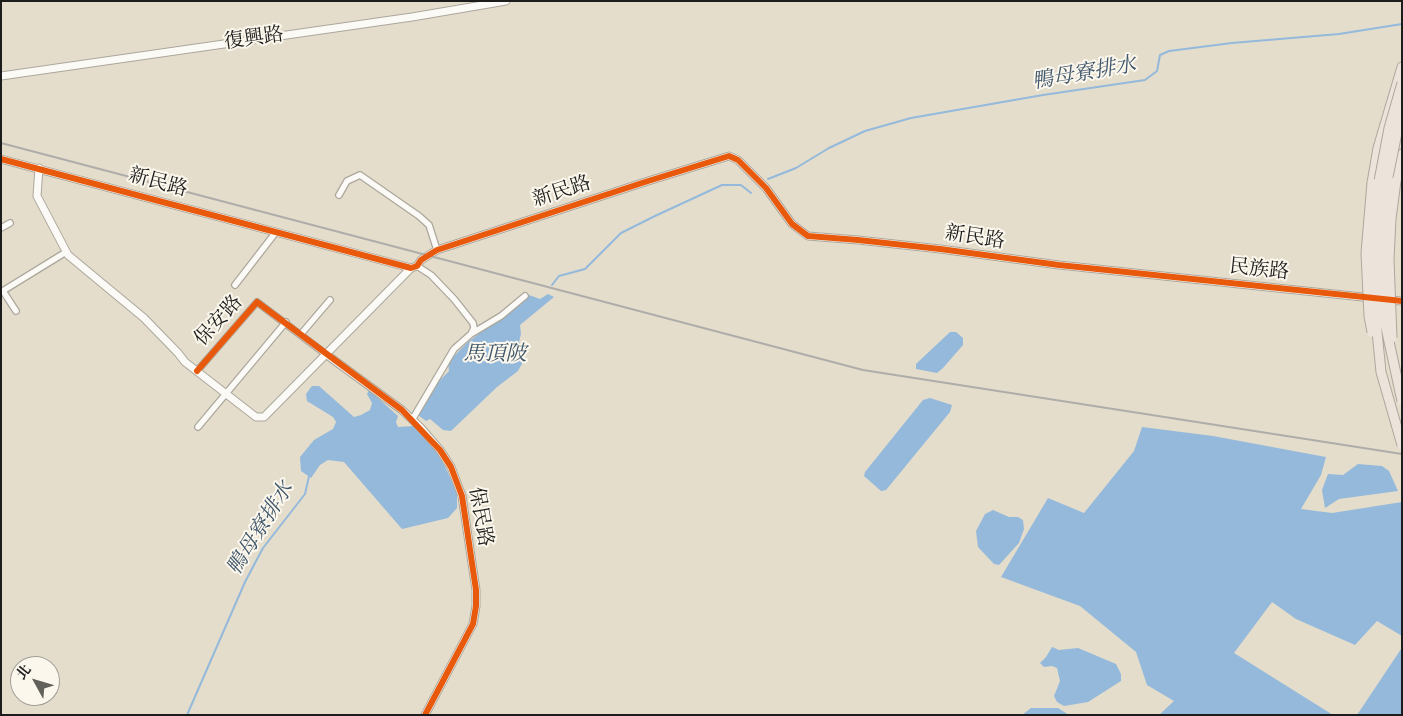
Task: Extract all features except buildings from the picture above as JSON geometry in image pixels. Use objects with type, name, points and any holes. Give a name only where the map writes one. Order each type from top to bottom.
[{"type":"highway","points":[[1402,67],[1378,148],[1367,218],[1366,253],[1369,316],[1381,372],[1402,445]]},
{"type":"highway","points":[[1381,372],[1375,311],[1373,252],[1379,181],[1388,128],[1402,83]]},
{"type":"highway","points":[[1402,108],[1387,182],[1381,253],[1383,314],[1402,401]]},
{"type":"highway","points":[[1394,370],[1389,259],[1391,220],[1402,154]]},
{"type":"street","name":"復興路","points":[[1,76],[412,17],[506,1]]},
{"type":"street","name":"新民路","points":[[1,159],[414,267],[437,250],[671,173],[729,156],[738,160],[766,188],[792,224],[808,236],[940,249],[1003,259],[1114,270]]},
{"type":"street","name":"保安路","points":[[39,168],[37,196],[71,259],[144,318],[185,362],[256,418],[264,417],[414,267]]},
{"type":"street","points":[[338,195],[347,181],[360,175],[429,225],[437,250]]},
{"type":"street","points":[[1,228],[10,223]]},
{"type":"street","points":[[235,285],[276,232]]},
{"type":"street","points":[[16,311],[2,292],[66,252]]},
{"type":"street","points":[[414,267],[431,276],[463,311],[473,323],[474,328],[471,334]]},
{"type":"street","name":"民族路","points":[[1114,270],[1177,279],[1402,301]]},
{"type":"street","points":[[412,420],[454,350],[471,334],[501,316],[525,296]]},
{"type":"street","points":[[301,334],[330,300]]},
{"type":"street","name":"保安路","points":[[197,371],[257,302],[267,309]]},
{"type":"street","name":"保民路","points":[[267,309],[402,410],[440,450],[456,479],[462,496],[476,590],[476,606],[473,624],[426,715]]},
{"type":"street","points":[[198,427],[286,322]]},
{"type":"water","name":"馬頂陂","points":[[548,294],[554,297],[520,325],[521,334],[519,342],[524,351],[524,360],[518,371],[497,387],[451,431],[443,430],[430,419],[426,421],[418,415],[437,383],[449,371],[448,362],[467,343],[529,295],[540,299]]},
{"type":"water","points":[[950,332],[956,332],[963,338],[963,345],[943,368],[937,373],[916,369],[916,364]]},
{"type":"water","points":[[312,386],[319,386],[354,417],[370,410],[372,403],[367,394],[369,390],[398,416],[396,422],[398,427],[413,426],[439,454],[457,492],[457,508],[448,518],[402,529],[344,462],[328,460],[320,465],[311,478],[301,471],[300,457],[314,440],[333,429],[336,422],[333,417],[307,401],[306,394]]},
{"type":"water","points":[[930,398],[952,405],[950,412],[886,490],[881,491],[864,476],[865,472],[923,400]]},
{"type":"water","points":[[1142,427],[1213,436],[1326,457],[1321,475],[1301,509],[1332,513],[1402,502],[1402,636],[1377,621],[1355,645],[1296,619],[1272,602],[1234,653],[1333,715],[1159,715],[1174,701],[1147,685],[1136,652],[1080,606],[1001,577],[1048,498],[1084,513],[1134,451]]},
{"type":"water","points":[[1358,464],[1382,466],[1389,471],[1398,491],[1339,499],[1325,508],[1322,490],[1328,474],[1343,475]]},
{"type":"water","points":[[993,510],[1009,517],[1018,517],[1023,520],[1024,529],[1019,543],[999,565],[994,564],[978,547],[976,531],[985,514]]},
{"type":"water","points":[[1052,647],[1059,650],[1078,648],[1116,664],[1121,674],[1121,681],[1088,702],[1064,706],[1057,702],[1054,696],[1060,681],[1057,668],[1052,666],[1044,667],[1040,663]]},
{"type":"water","points":[[1401,649],[1402,715],[1357,715]]},
{"type":"water","points":[[1031,708],[1058,708],[1069,715],[1022,715]]},
{"type":"waterway","name":"鴨母寮排水","points":[[768,179],[796,168],[829,148],[865,131],[911,118],[1043,95],[1145,80],[1157,71],[1160,55],[1169,51],[1232,43],[1339,34],[1402,24]]},
{"type":"waterway","name":"鴨母寮排水","points":[[552,285],[559,276],[585,269],[621,233],[722,185],[741,185],[751,193]]},
{"type":"waterway","name":"鴨母寮排水","points":[[187,715],[245,582],[263,548],[305,494],[309,476]]},
{"type":"railway","points":[[1,143],[863,370],[1402,454]]},
{"type":"cycle path","points":[[1,159],[411,268],[417,266],[421,260],[437,250],[729,156],[738,160],[766,188],[792,224],[808,236],[940,249],[1059,265],[1402,301]]},
{"type":"cycle path","points":[[197,371],[257,302],[402,410],[440,450],[451,467],[462,496],[476,590],[476,606],[473,624],[425,715]]}]
